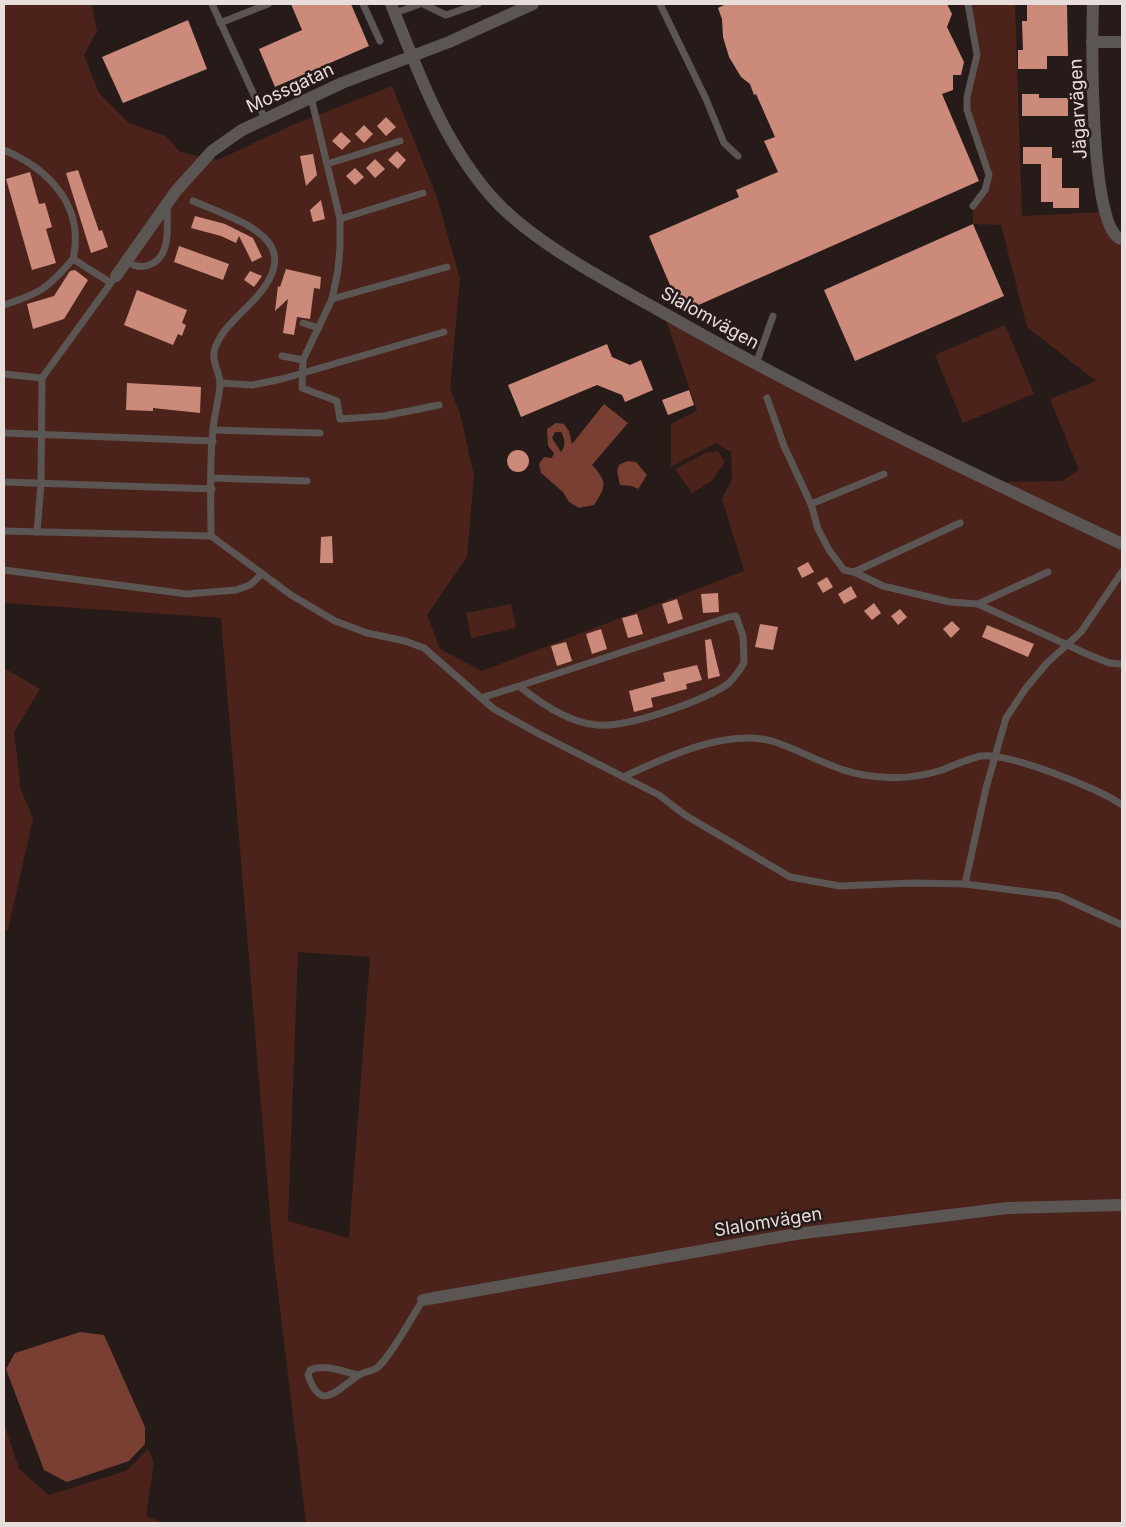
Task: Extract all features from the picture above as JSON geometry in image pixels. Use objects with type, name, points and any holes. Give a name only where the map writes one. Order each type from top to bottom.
[{"type":"street","name":"Mossgatan","points":[[113,279],[167,202],[212,151],[242,130],[310,97],[411,55],[449,42],[533,4]]},
{"type":"street","name":"Jägarvägen","points":[[1093,4],[1094,133],[1105,212],[1110,230],[1118,238],[1122,239]]},
{"type":"street","name":"Slalomvägen","points":[[393,8],[430,102],[451,140],[490,195],[515,220],[622,290],[756,364],[1122,544]]},
{"type":"street","points":[[1092,42],[1122,42]]},
{"type":"street","name":"Slalomvägen","points":[[423,1300],[806,1233],[1007,1208],[1122,1205]]},
{"type":"lane","points":[[212,4],[265,119]]},
{"type":"lane","points":[[220,23],[268,4]]},
{"type":"lane","points":[[363,4],[380,42]]},
{"type":"lane","points":[[393,8],[422,4],[446,15],[478,4]]},
{"type":"lane","points":[[660,4],[706,99],[724,143],[738,156]]},
{"type":"lane","points":[[968,4],[977,55],[967,97],[967,110],[989,175],[985,190],[972,206]]},
{"type":"lane","points":[[310,97],[340,219],[338,270],[332,299],[302,360],[302,388],[338,401],[340,419],[384,416],[439,405]]},
{"type":"lane","points":[[327,164],[400,141]]},
{"type":"lane","points":[[4,150],[25,159],[56,185],[66,202],[74,223],[76,245],[73,259],[50,286],[28,297],[4,305]]},
{"type":"lane","points":[[340,219],[422,193]]},
{"type":"lane","points":[[193,201],[245,223],[265,237],[274,251],[276,264],[270,283],[231,323],[214,351],[214,362],[220,383],[212,441],[211,536]]},
{"type":"lane","points":[[126,261],[135,266],[143,267],[154,263],[163,255],[166,243],[167,202]]},
{"type":"lane","points":[[38,532],[41,483],[42,378],[113,279],[73,259]]},
{"type":"lane","points":[[332,299],[447,267]]},
{"type":"lane","points":[[756,364],[773,316]]},
{"type":"lane","points":[[304,323],[319,328]]},
{"type":"lane","points":[[220,383],[252,384],[282,379],[444,332]]},
{"type":"lane","points":[[282,356],[302,360]]},
{"type":"lane","points":[[4,374],[42,378]]},
{"type":"lane","points":[[767,398],[784,446],[811,504],[818,529],[829,550],[844,570],[854,572],[883,586],[950,602],[978,604],[1109,663],[1122,664]]},
{"type":"lane","points":[[213,430],[320,433]]},
{"type":"lane","points":[[4,433],[212,441]]},
{"type":"lane","points":[[811,504],[884,474]]},
{"type":"lane","points":[[212,478],[307,481]]},
{"type":"lane","points":[[4,482],[212,489]]},
{"type":"lane","points":[[854,572],[960,523]]},
{"type":"lane","points":[[4,531],[211,536],[291,595],[335,621],[367,633],[405,641],[424,648],[481,698],[511,719],[659,795],[685,815],[790,877],[840,886],[913,883],[965,884],[1059,896],[1122,925]]},
{"type":"lane","points":[[4,570],[187,594],[236,590],[250,585],[262,574]]},
{"type":"lane","points":[[978,604],[1048,572]]},
{"type":"lane","points":[[965,884],[994,755],[1011,711],[1026,688],[1065,644],[1081,632],[1122,572]]},
{"type":"lane","points":[[481,698],[729,616],[736,616],[743,636],[744,663],[726,686],[669,710],[629,722],[596,725],[564,715],[531,696],[519,686]]},
{"type":"lane","points":[[622,777],[694,748],[754,738],[775,742],[843,772],[882,777],[911,777],[942,770],[968,759],[994,755],[1091,787],[1122,805]]},
{"type":"lane","points":[[359,1375],[315,1368],[310,1370],[308,1375],[311,1385],[319,1395],[326,1397],[340,1391],[359,1375],[376,1368],[390,1352],[423,1300]]},
{"type":"shaded area","points":[[4,4],[92,4],[97,31],[84,55],[99,93],[129,123],[166,136],[180,152],[218,160],[290,126],[392,86],[437,197],[460,279],[450,389],[460,413],[474,476],[467,557],[427,615],[440,649],[482,671],[744,571],[722,499],[732,479],[731,452],[716,443],[671,467],[671,424],[697,411],[664,314],[993,482],[1062,481],[1079,470],[1050,399],[1096,381],[1027,327],[1001,225],[973,224],[973,206],[989,180],[967,110],[975,63],[968,4],[1015,4],[1022,216],[1105,212],[1122,239],[1122,1523],[306,1523],[273,1251],[221,618],[4,603]],"holes":[[[298,952],[370,957],[349,1238],[288,1221]]]},
{"type":"shaded area","points":[[1005,325],[1034,394],[963,423],[935,355]]},
{"type":"shaded area","points":[[604,404],[628,423],[592,465],[601,476],[604,485],[594,505],[579,508],[569,502],[563,492],[541,473],[539,464],[544,457],[552,458],[554,453],[548,446],[547,429],[556,423],[564,424],[569,431],[572,444]],"holes":[[[555,432],[561,432],[564,442],[561,452],[552,438]]]},
{"type":"shaded area","points":[[718,451],[725,462],[712,481],[692,493],[675,469],[705,453]]},
{"type":"shaded area","points":[[627,461],[636,462],[647,475],[638,489],[632,486],[620,485],[617,471],[619,465]]},
{"type":"shaded area","points":[[511,604],[516,628],[471,638],[466,613]]},
{"type":"shaded area","points":[[4,668],[40,689],[14,732],[21,790],[33,818],[8,930],[4,932]]},
{"type":"shaded area","points":[[80,1332],[104,1335],[145,1427],[145,1444],[129,1461],[67,1482],[44,1470],[6,1369],[15,1353]]},
{"type":"shaded area","points":[[4,1423],[19,1469],[49,1495],[126,1471],[148,1449],[154,1463],[146,1516],[163,1523],[4,1523]]},
{"type":"building","points":[[291,4],[351,4],[369,46],[275,87],[259,49],[302,30]]},
{"type":"building","points":[[726,4],[947,4],[952,14],[947,27],[964,62],[961,75],[953,75],[953,90],[942,94],[979,181],[694,307],[676,299],[649,236],[739,197],[736,190],[778,172],[764,141],[775,137],[756,94],[754,95],[750,84],[741,77],[729,57],[718,8]]},
{"type":"building","points":[[1027,4],[1067,4],[1068,56],[1047,56],[1047,69],[1018,69],[1018,50],[1023,50],[1022,21],[1027,21]]},
{"type":"building","points":[[188,20],[207,69],[123,103],[102,57]]},
{"type":"building","points":[[1022,94],[1039,94],[1039,98],[1068,98],[1068,116],[1022,116]]},
{"type":"building","points":[[386,117],[396,127],[386,136],[377,126]]},
{"type":"building","points":[[364,125],[373,134],[364,143],[355,134]]},
{"type":"building","points":[[341,132],[351,141],[342,150],[332,141]]},
{"type":"building","points":[[1023,147],[1052,147],[1052,158],[1062,158],[1062,188],[1079,188],[1079,208],[1053,208],[1053,202],[1041,202],[1041,164],[1023,164]]},
{"type":"building","points":[[397,151],[406,160],[398,169],[388,160]]},
{"type":"building","points":[[313,154],[317,175],[306,186],[300,156]]},
{"type":"building","points":[[375,159],[385,169],[375,178],[366,168]]},
{"type":"building","points":[[355,168],[364,177],[355,185],[346,176]]},
{"type":"building","points":[[78,170],[99,231],[102,230],[108,247],[91,253],[66,173]]},
{"type":"building","points":[[30,172],[39,204],[45,203],[52,227],[46,229],[56,263],[32,270],[6,179]]},
{"type":"building","points":[[321,200],[325,219],[313,222],[310,210]]},
{"type":"building","points":[[195,216],[225,224],[253,238],[262,257],[252,262],[239,236],[236,243],[221,236],[191,228]]},
{"type":"building","points":[[973,224],[1004,296],[855,361],[824,290]]},
{"type":"building","points":[[179,246],[229,264],[223,280],[174,262]]},
{"type":"building","points":[[286,269],[321,277],[320,289],[314,288],[310,319],[297,317],[294,335],[283,333],[288,299],[275,311],[278,286],[280,287]]},
{"type":"building","points":[[75,270],[88,280],[64,319],[33,329],[27,304],[54,296],[70,271]]},
{"type":"building","points":[[250,271],[262,276],[254,287],[244,280]]},
{"type":"building","points":[[137,290],[187,310],[182,323],[186,325],[182,336],[178,334],[173,345],[124,325]]},
{"type":"building","points":[[607,344],[612,357],[630,365],[641,360],[653,390],[625,402],[622,395],[597,385],[521,417],[508,385]]},
{"type":"building","points":[[127,383],[201,387],[200,413],[153,408],[153,411],[126,410]]},
{"type":"building","points":[[689,390],[694,405],[668,415],[662,400]]},
{"type":"building","points":[[518,450],[526,453],[529,461],[526,469],[518,472],[510,469],[507,461],[510,453]]},
{"type":"building","points":[[332,536],[333,563],[320,563],[321,537]]},
{"type":"building","points":[[808,562],[814,572],[802,578],[797,568]]},
{"type":"building","points":[[827,577],[833,587],[823,593],[817,583]]},
{"type":"building","points":[[851,586],[857,597],[844,604],[838,594]]},
{"type":"building","points":[[718,593],[719,612],[703,613],[701,594]]},
{"type":"building","points":[[677,599],[683,619],[668,624],[662,604]]},
{"type":"building","points":[[874,603],[881,613],[872,620],[864,611]]},
{"type":"building","points":[[900,609],[907,617],[898,625],[891,616]]},
{"type":"building","points":[[637,614],[643,634],[628,638],[622,618]]},
{"type":"building","points":[[952,621],[960,629],[951,638],[943,629]]},
{"type":"building","points":[[760,624],[778,627],[773,650],[755,647]]},
{"type":"building","points":[[987,625],[1034,644],[1028,657],[982,637]]},
{"type":"building","points":[[601,629],[607,649],[592,654],[586,634]]},
{"type":"building","points":[[711,639],[720,676],[708,679],[705,640]]},
{"type":"building","points":[[566,642],[572,661],[557,666],[551,646]]},
{"type":"building","points":[[697,665],[702,680],[686,684],[687,689],[651,698],[653,707],[634,712],[629,691],[665,681],[663,673]]}]
